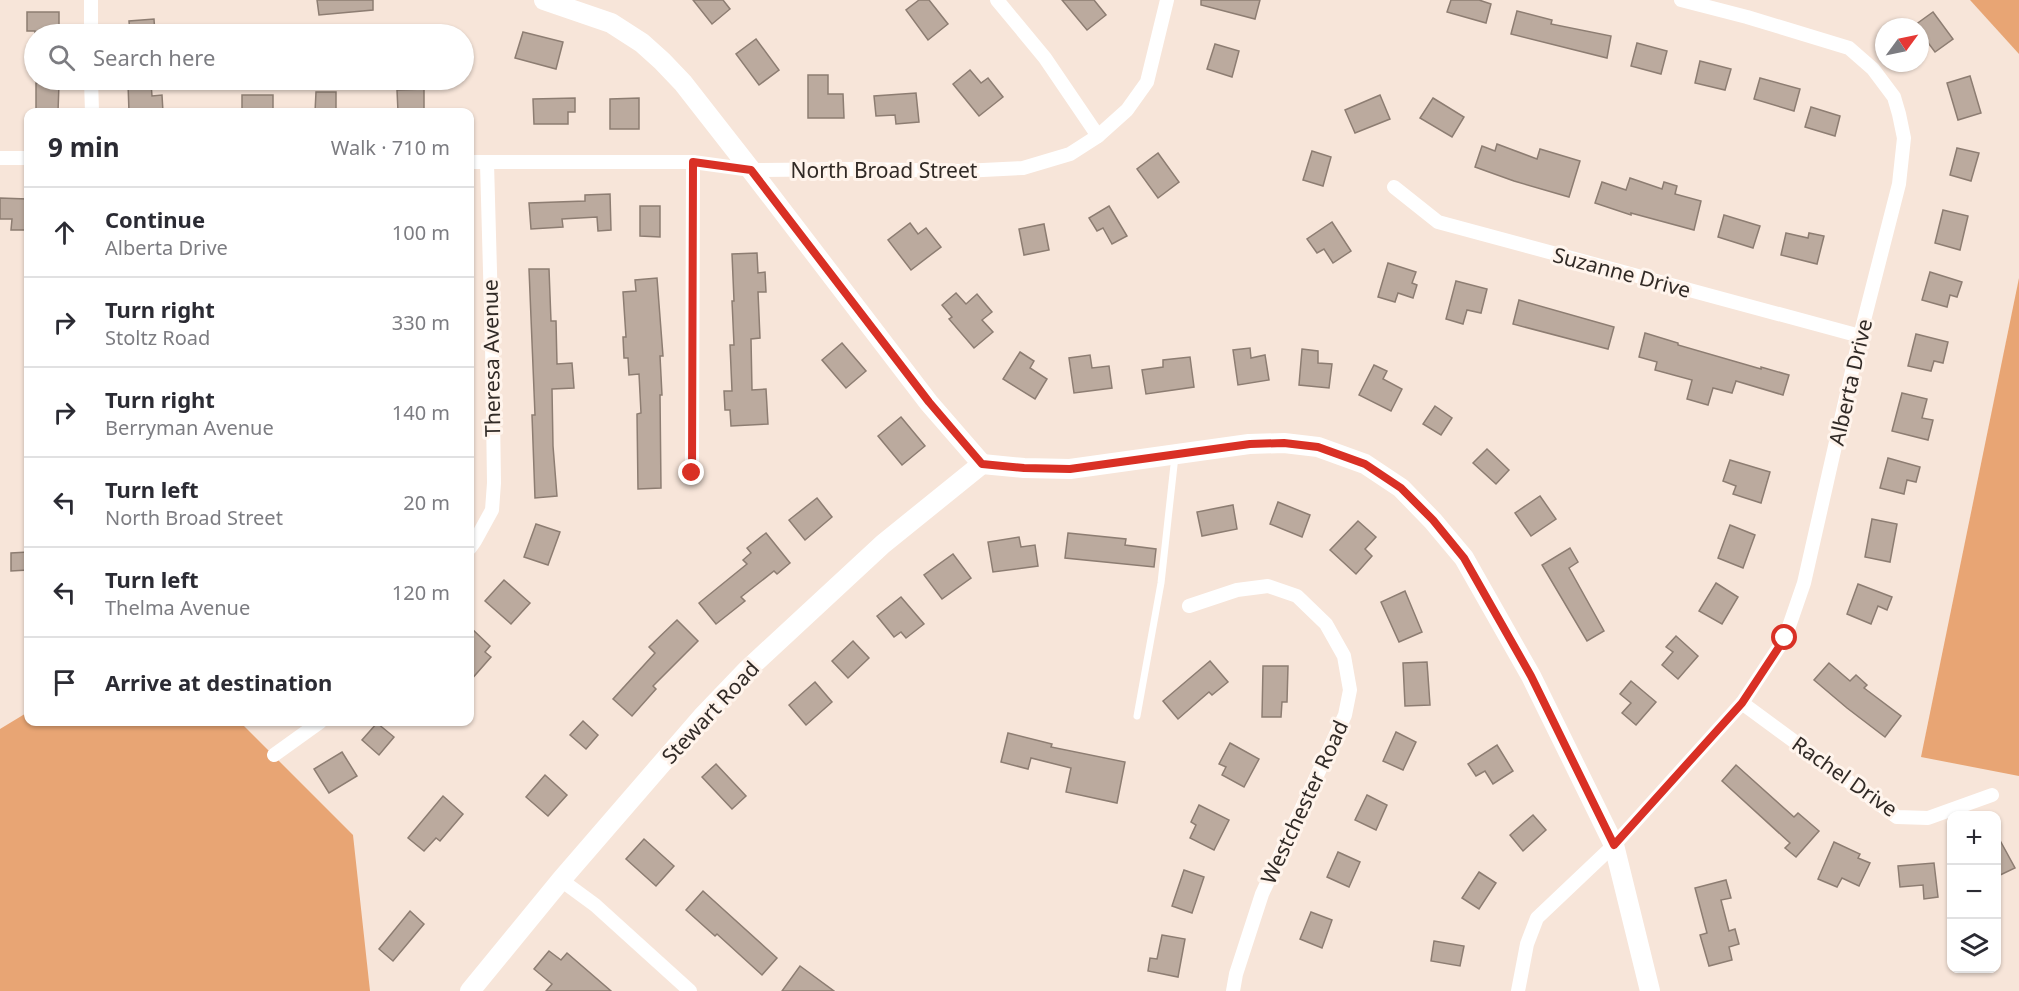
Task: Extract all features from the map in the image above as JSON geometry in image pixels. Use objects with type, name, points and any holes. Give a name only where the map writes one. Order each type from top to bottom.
[{"type":"street","points":[[91,0],[91,24]]},
{"type":"street","points":[[544,0],[611,23],[642,43],[662,60],[751,170],[929,402],[982,464],[1070,469],[1250,444],[1284,443],[1318,447],[1365,464],[1401,488],[1433,520],[1464,558],[1531,676],[1614,845],[1650,991]]},
{"type":"street","points":[[997,0],[1045,58],[1098,136]]},
{"type":"street","name":"North Broad Street","points":[[474,162],[693,162],[751,170],[963,171],[1023,168],[1070,154],[1098,136],[1127,110],[1147,82],[1167,0]]},
{"type":"street","name":"Alberta Drive","points":[[1518,991],[1527,944],[1537,918],[1614,845],[1742,703],[1785,638],[1804,583],[1860,336],[1899,184],[1904,138],[1894,96],[1873,69],[1850,48],[1681,0]]},
{"type":"street","points":[[91,90],[92,108]]},
{"type":"street","points":[[0,158],[24,158]]},
{"type":"street","points":[[692,473],[693,162]]},
{"type":"street","name":"Theresa Avenue","points":[[474,542],[492,510],[494,483],[487,163]]},
{"type":"street","name":"Suzanne Drive","points":[[1394,187],[1438,222],[1860,336]]},
{"type":"street","name":"Stewart Road","points":[[470,991],[561,880],[702,717],[748,669],[883,544],[982,464]]},
{"type":"street","name":"Westchester Road","points":[[1189,606],[1237,590],[1268,586],[1296,596],[1326,624],[1344,656],[1350,690],[1345,715],[1262,894],[1236,974],[1233,991]]},
{"type":"street","name":"Rachel Drive","points":[[1742,703],[1897,816],[1928,818],[1992,795]]},
{"type":"street","points":[[274,754],[314,726]]},
{"type":"street","points":[[561,880],[595,905],[690,991]]},
{"type":"lane","points":[[1137,716],[1161,583],[1175,456]]},
{"type":"shaded area","points":[[1970,0],[2019,0],[2019,54]]},
{"type":"shaded area","points":[[2019,278],[2019,776],[1921,757]]},
{"type":"shaded area","points":[[24,714],[24,726],[244,726],[353,835],[370,991],[0,991],[0,729]]},
{"type":"building","points":[[317,0],[373,0],[373,10],[319,15]]},
{"type":"building","points":[[693,0],[723,0],[730,9],[712,24]]},
{"type":"building","points":[[919,0],[929,0],[948,24],[928,40],[906,10]]},
{"type":"building","points":[[1062,0],[1094,0],[1106,15],[1087,30]]},
{"type":"building","points":[[1201,0],[1260,0],[1255,19],[1201,5]]},
{"type":"building","points":[[1451,0],[1479,0],[1491,4],[1486,23],[1447,12]]},
{"type":"building","points":[[1517,11],[1552,20],[1551,24],[1611,36],[1607,58],[1511,34]]},
{"type":"building","points":[[27,12],[59,12],[59,24],[27,24]]},
{"type":"building","points":[[1933,12],[1953,39],[1935,52],[1929,44],[1929,18],[1925,18]]},
{"type":"building","points":[[154,19],[154,24],[129,24],[129,21]]},
{"type":"building","points":[[523,32],[563,42],[556,69],[515,58]]},
{"type":"building","points":[[756,39],[779,70],[759,85],[736,54]]},
{"type":"building","points":[[1637,43],[1667,51],[1661,74],[1631,66]]},
{"type":"building","points":[[1215,44],[1239,51],[1232,77],[1207,69]]},
{"type":"building","points":[[1700,61],[1731,69],[1725,90],[1695,83]]},
{"type":"building","points":[[970,70],[981,83],[988,78],[1003,97],[979,116],[953,84]]},
{"type":"building","points":[[808,75],[828,75],[828,94],[843,94],[844,118],[808,118]]},
{"type":"building","points":[[1970,76],[1981,113],[1958,120],[1947,83]]},
{"type":"building","points":[[1760,78],[1800,89],[1794,111],[1754,99]]},
{"type":"building","points":[[36,90],[59,90],[58,108],[36,108]]},
{"type":"building","points":[[128,90],[152,90],[152,96],[162,95],[163,108],[129,108]]},
{"type":"building","points":[[397,90],[424,90],[424,108],[398,108]]},
{"type":"building","points":[[316,92],[336,92],[336,108],[315,108]]},
{"type":"building","points":[[916,93],[919,122],[896,124],[895,115],[876,116],[874,96]]},
{"type":"building","points":[[242,95],[273,95],[273,108],[242,108]]},
{"type":"building","points":[[1380,95],[1390,119],[1355,133],[1345,110]]},
{"type":"building","points":[[575,98],[575,112],[568,112],[568,124],[534,124],[533,99]]},
{"type":"building","points":[[639,98],[639,129],[610,129],[610,99]]},
{"type":"building","points":[[1433,98],[1464,117],[1452,137],[1420,118]]},
{"type":"building","points":[[1811,107],[1840,116],[1835,136],[1805,127]]},
{"type":"building","points":[[1497,144],[1537,159],[1540,149],[1580,161],[1569,197],[1475,167],[1482,146],[1495,151]]},
{"type":"building","points":[[1957,148],[1979,153],[1971,181],[1950,175]]},
{"type":"building","points":[[1312,151],[1331,157],[1323,186],[1303,180]]},
{"type":"building","points":[[1158,153],[1179,182],[1158,198],[1137,169]]},
{"type":"building","points":[[1630,178],[1662,189],[1664,182],[1677,186],[1675,194],[1701,201],[1694,230],[1631,213],[1631,215],[1595,203],[1602,182],[1626,190]]},
{"type":"building","points":[[610,194],[611,230],[598,231],[597,217],[562,219],[563,227],[531,229],[529,203],[585,201],[585,195]]},
{"type":"building","points":[[0,198],[24,199],[24,230],[11,230],[12,219],[0,219]]},
{"type":"building","points":[[640,206],[660,206],[660,237],[640,236]]},
{"type":"building","points":[[1109,206],[1127,236],[1112,244],[1103,228],[1097,231],[1089,218]]},
{"type":"building","points":[[1943,210],[1968,216],[1960,250],[1935,243]]},
{"type":"building","points":[[1724,215],[1760,226],[1753,248],[1718,237]]},
{"type":"building","points":[[1332,222],[1351,251],[1333,263],[1324,249],[1317,253],[1307,239]]},
{"type":"building","points":[[910,223],[918,234],[926,228],[941,247],[911,270],[888,240]]},
{"type":"building","points":[[1044,224],[1049,250],[1024,255],[1019,229]]},
{"type":"building","points":[[1786,233],[1808,238],[1809,233],[1824,236],[1817,264],[1781,255]]},
{"type":"building","points":[[757,253],[758,273],[765,272],[766,292],[758,292],[760,338],[751,339],[752,390],[766,389],[768,424],[731,426],[730,410],[725,410],[724,391],[732,391],[730,345],[734,345],[732,301],[734,301],[732,254]]},
{"type":"building","points":[[1388,263],[1416,272],[1412,283],[1417,285],[1413,298],[1398,293],[1395,302],[1378,297]]},
{"type":"building","points":[[529,269],[549,269],[551,321],[556,321],[557,364],[572,363],[574,388],[552,389],[557,496],[535,498],[532,415],[535,415]]},
{"type":"building","points":[[1930,272],[1962,282],[1957,297],[1950,295],[1947,307],[1922,300]]},
{"type":"building","points":[[657,278],[663,356],[660,356],[661,488],[638,489],[637,414],[641,413],[639,374],[629,375],[628,358],[624,358],[623,337],[626,337],[623,292],[636,291],[635,280]]},
{"type":"building","points":[[1456,281],[1487,289],[1481,313],[1467,310],[1463,324],[1446,319]]},
{"type":"building","points":[[956,293],[966,304],[977,294],[992,312],[982,320],[993,332],[974,348],[949,319],[952,317],[942,305]]},
{"type":"building","points":[[1519,300],[1614,327],[1608,349],[1513,324]]},
{"type":"building","points":[[1645,333],[1678,343],[1678,345],[1789,375],[1783,395],[1736,381],[1732,393],[1713,388],[1708,405],[1687,399],[1692,380],[1655,370],[1657,362],[1639,357]]},
{"type":"building","points":[[1916,334],[1948,342],[1943,363],[1934,361],[1931,371],[1908,366]]},
{"type":"building","points":[[842,343],[866,371],[846,388],[822,360]]},
{"type":"building","points":[[1250,348],[1251,358],[1265,355],[1269,380],[1238,385],[1233,350]]},
{"type":"building","points":[[1302,349],[1318,351],[1318,363],[1332,364],[1329,388],[1299,385]]},
{"type":"building","points":[[1020,352],[1034,361],[1030,368],[1047,379],[1035,399],[1003,379]]},
{"type":"building","points":[[1090,355],[1092,368],[1109,366],[1112,388],[1074,393],[1069,358]]},
{"type":"building","points":[[1190,357],[1194,387],[1146,394],[1142,370],[1163,367],[1163,360]]},
{"type":"building","points":[[1374,365],[1387,371],[1383,379],[1402,389],[1391,411],[1359,395]]},
{"type":"building","points":[[1902,393],[1927,399],[1922,418],[1933,420],[1928,440],[1892,431]]},
{"type":"building","points":[[1435,406],[1452,418],[1441,435],[1423,424]]},
{"type":"building","points":[[901,417],[925,446],[902,465],[878,436]]},
{"type":"building","points":[[1487,449],[1509,470],[1496,484],[1473,463]]},
{"type":"building","points":[[1888,458],[1920,467],[1916,482],[1907,480],[1904,494],[1880,488]]},
{"type":"building","points":[[1730,460],[1770,472],[1761,503],[1733,494],[1736,486],[1723,481]]},
{"type":"building","points":[[1540,496],[1556,519],[1531,536],[1515,513]]},
{"type":"building","points":[[817,498],[832,517],[805,540],[789,520]]},
{"type":"building","points":[[1278,502],[1310,515],[1302,537],[1270,524]]},
{"type":"building","points":[[1233,505],[1237,529],[1202,536],[1197,512]]},
{"type":"building","points":[[1872,519],[1897,524],[1890,562],[1865,557]]},
{"type":"building","points":[[1358,521],[1376,537],[1365,549],[1372,556],[1356,574],[1330,550]]},
{"type":"building","points":[[536,524],[560,532],[548,565],[524,557]]},
{"type":"building","points":[[1730,525],[1755,535],[1743,568],[1718,558]]},
{"type":"building","points":[[766,533],[790,563],[777,574],[774,571],[741,597],[745,601],[716,624],[699,603],[747,564],[743,560],[751,553],[747,548]]},
{"type":"building","points":[[1068,533],[1126,539],[1125,545],[1156,549],[1154,567],[1065,558]]},
{"type":"building","points":[[1019,537],[1021,547],[1035,545],[1038,566],[993,572],[988,542]]},
{"type":"building","points":[[1570,548],[1578,562],[1569,568],[1604,631],[1587,641],[1542,565]]},
{"type":"building","points":[[24,552],[24,570],[11,571],[11,553]]},
{"type":"building","points":[[953,554],[971,578],[942,599],[924,575]]},
{"type":"building","points":[[504,580],[530,603],[511,624],[485,601]]},
{"type":"building","points":[[1716,583],[1738,597],[1722,624],[1699,611]]},
{"type":"building","points":[[1858,584],[1892,597],[1887,610],[1878,606],[1871,624],[1847,614]]},
{"type":"building","points":[[1405,591],[1422,632],[1399,642],[1381,602]]},
{"type":"building","points":[[901,597],[924,624],[906,638],[901,632],[894,637],[877,616]]},
{"type":"building","points":[[677,620],[698,641],[653,686],[656,689],[632,716],[613,699],[655,653],[649,647]]},
{"type":"building","points":[[474,631],[490,646],[485,652],[491,657],[474,676]]},
{"type":"building","points":[[1676,636],[1698,656],[1678,679],[1662,665],[1673,652],[1666,647]]},
{"type":"building","points":[[853,641],[869,658],[848,678],[832,661]]},
{"type":"building","points":[[1210,661],[1228,682],[1212,695],[1209,692],[1178,719],[1163,701]]},
{"type":"building","points":[[1427,662],[1430,705],[1405,706],[1403,663]]},
{"type":"building","points":[[1829,663],[1850,681],[1856,675],[1867,685],[1864,688],[1901,716],[1885,737],[1814,680]]},
{"type":"building","points":[[1263,666],[1288,666],[1287,702],[1282,702],[1281,717],[1262,717]]},
{"type":"building","points":[[1631,681],[1656,702],[1636,725],[1622,713],[1631,703],[1620,694]]},
{"type":"building","points":[[815,682],[832,702],[806,725],[789,705]]},
{"type":"building","points":[[583,721],[598,735],[586,749],[570,735]]},
{"type":"building","points":[[374,726],[381,726],[394,737],[379,755],[362,740]]},
{"type":"building","points":[[1396,732],[1416,742],[1403,770],[1383,761]]},
{"type":"building","points":[[1008,733],[1052,744],[1051,747],[1125,762],[1117,803],[1066,792],[1071,768],[1031,758],[1028,769],[1001,762]]},
{"type":"building","points":[[1230,743],[1259,759],[1244,787],[1222,775],[1226,767],[1219,764]]},
{"type":"building","points":[[1497,745],[1513,771],[1493,784],[1485,771],[1476,776],[1468,764]]},
{"type":"building","points":[[342,752],[357,776],[329,793],[314,769]]},
{"type":"building","points":[[716,764],[746,796],[732,809],[702,777]]},
{"type":"building","points":[[1736,765],[1794,817],[1798,813],[1819,831],[1796,857],[1785,848],[1790,843],[1722,781]]},
{"type":"building","points":[[545,775],[567,795],[548,816],[526,797]]},
{"type":"building","points":[[1367,795],[1387,805],[1376,830],[1355,820]]},
{"type":"building","points":[[443,796],[463,814],[440,841],[436,838],[424,851],[408,838]]},
{"type":"building","points":[[1199,805],[1229,820],[1214,850],[1190,838],[1196,825],[1191,822]]},
{"type":"building","points":[[1533,815],[1546,830],[1523,851],[1510,835]]},
{"type":"building","points":[[644,839],[674,866],[656,886],[626,859]]},
{"type":"building","points":[[1834,842],[1860,854],[1858,858],[1870,863],[1859,886],[1842,878],[1837,887],[1818,879]]},
{"type":"building","points":[[2001,842],[2015,868],[2001,875]]},
{"type":"building","points":[[1338,852],[1360,862],[1349,887],[1327,877]]},
{"type":"building","points":[[1934,863],[1938,897],[1924,899],[1923,885],[1900,887],[1898,866]]},
{"type":"building","points":[[1184,870],[1204,877],[1192,913],[1172,906]]},
{"type":"building","points":[[1479,872],[1496,883],[1479,909],[1462,898]]},
{"type":"building","points":[[1726,880],[1731,898],[1721,900],[1729,931],[1735,929],[1739,944],[1729,947],[1732,960],[1709,966],[1700,935],[1707,933],[1695,888]]},
{"type":"building","points":[[703,891],[777,958],[762,975],[717,934],[715,936],[686,910]]},
{"type":"building","points":[[410,911],[424,924],[393,961],[379,949]]},
{"type":"building","points":[[1311,912],[1332,920],[1322,948],[1300,939]]},
{"type":"building","points":[[1162,935],[1185,939],[1178,977],[1148,971],[1150,958],[1157,959]]},
{"type":"building","points":[[1434,941],[1464,946],[1460,966],[1431,961]]},
{"type":"building","points":[[549,951],[561,960],[567,953],[611,991],[546,991],[552,984],[534,969]]},
{"type":"building","points":[[800,966],[834,991],[782,991]]},
{"type":"route","points":[[692,473],[693,162],[751,170],[929,402],[982,464],[1070,469],[1250,444],[1284,443],[1318,447],[1365,464],[1401,488],[1433,520],[1464,558],[1531,676],[1614,845],[1742,703],[1785,638]]}]
